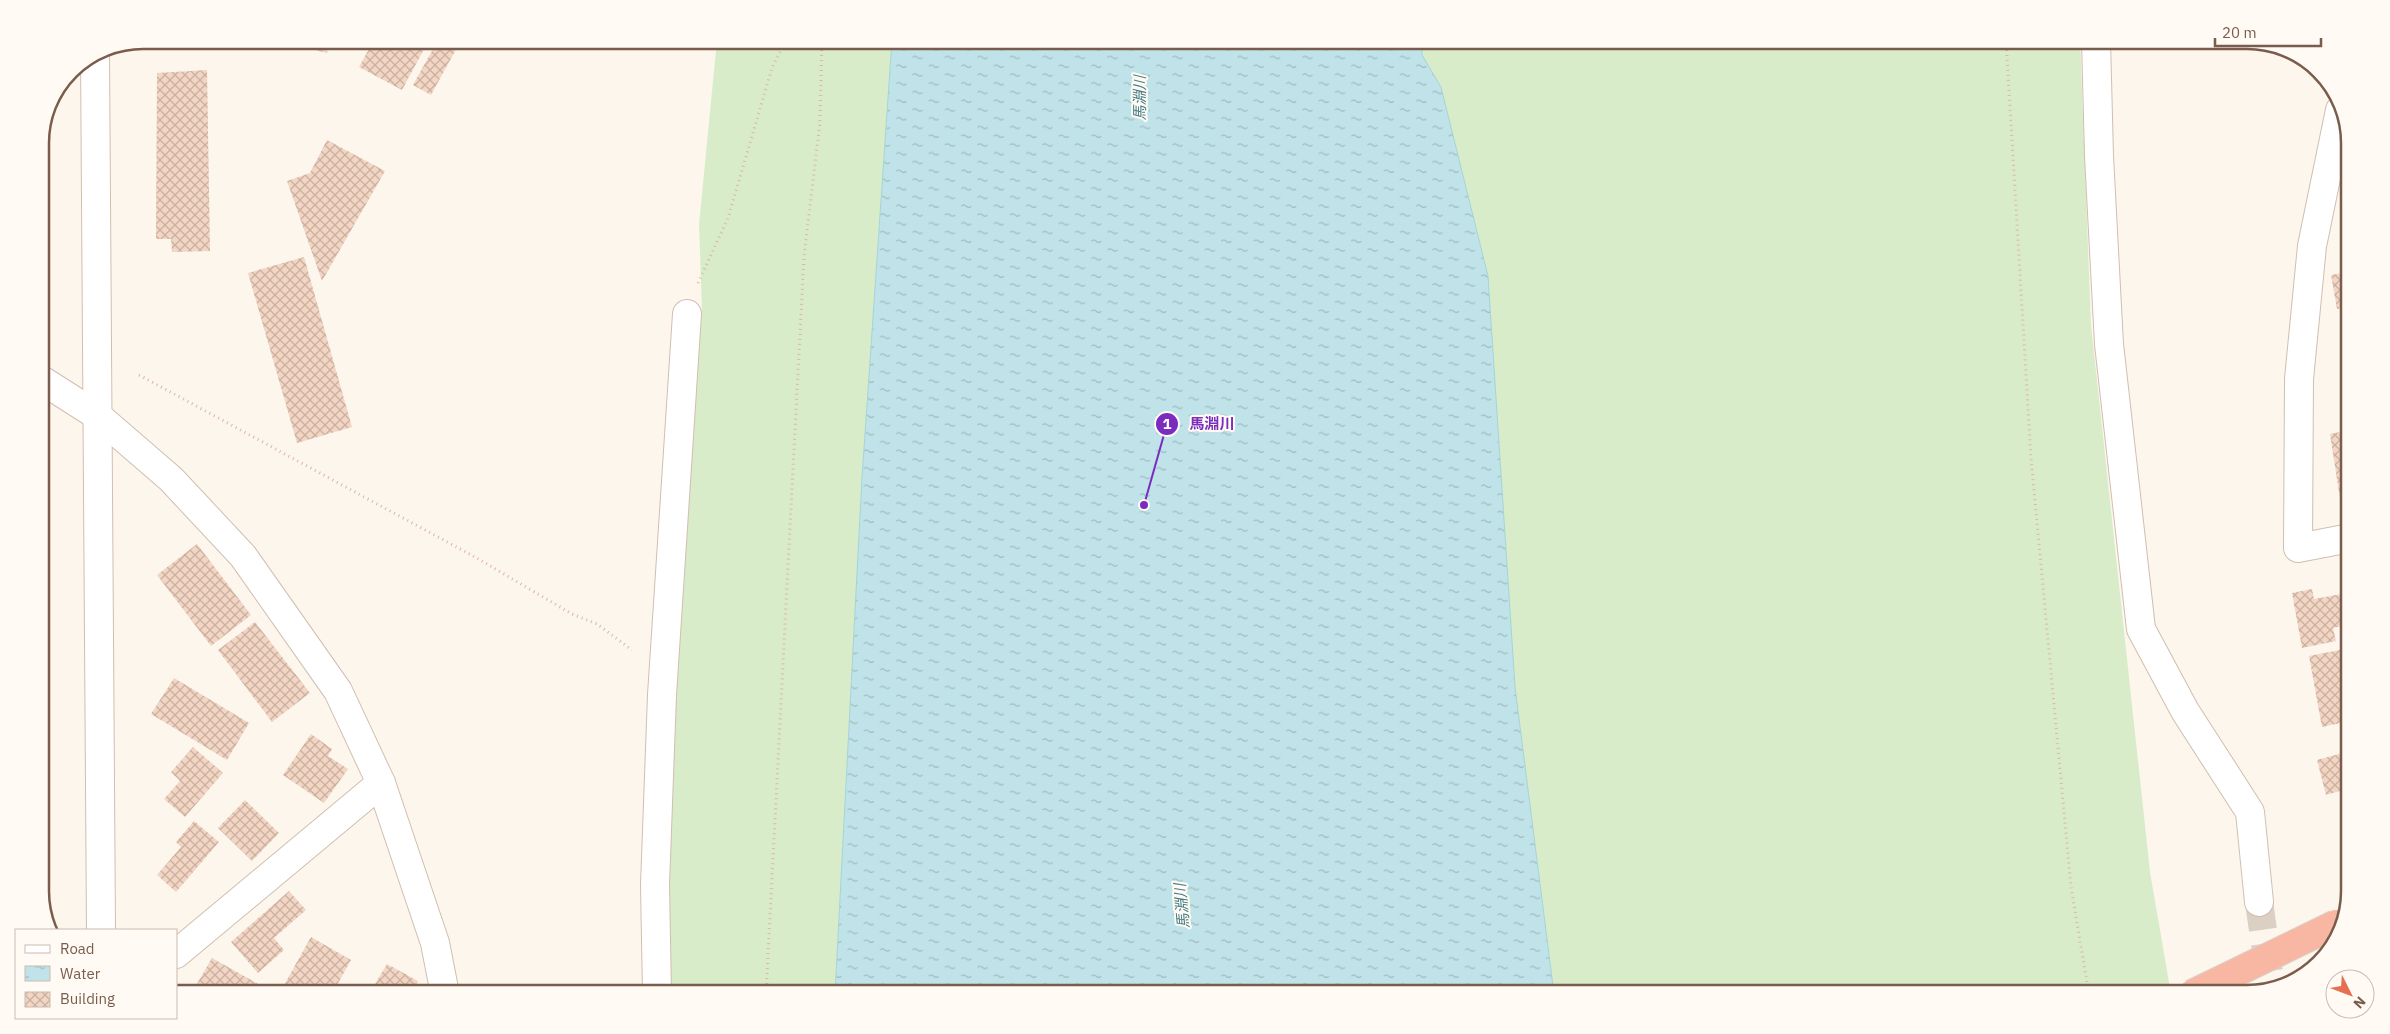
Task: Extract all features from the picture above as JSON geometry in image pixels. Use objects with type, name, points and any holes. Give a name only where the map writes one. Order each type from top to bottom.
[{"type":"highway","points":[[2211,985],[2335,925]]},
{"type":"street","points":[[2096,49],[2099,156],[2109,344],[2141,629],[2185,711],[2250,812],[2259,902]]},
{"type":"street","points":[[95,62],[101,929]]},
{"type":"street","points":[[2338,120],[2312,246],[2299,379],[2298,548],[2341,540]]},
{"type":"street","points":[[656,985],[654,885],[664,677],[687,314]]},
{"type":"street","points":[[49,385],[98,416],[171,479],[243,556],[338,691],[381,783],[434,943],[443,985]]},
{"type":"street","points":[[178,952],[381,783]]},
{"type":"path","points":[[687,314],[697,284],[728,218],[772,68],[782,49]]},
{"type":"path","points":[[766,985],[804,256],[820,122],[822,49]]},
{"type":"path","points":[[2007,49],[2031,458],[2071,887],[2087,985]]},
{"type":"path","points":[[139,375],[475,557],[572,614],[597,624],[620,640],[664,677]]},
{"type":"green space","points":[[716,49],[891,49],[862,478],[835,985],[669,985],[666,889],[673,698],[702,310],[699,225]]},
{"type":"green space","points":[[1422,49],[2080,49],[2091,325],[2150,872],[2169,985],[1553,985],[1515,687]]},
{"type":"water","points":[[891,49],[1422,49],[1422,55],[1441,87],[1488,276],[1515,687],[1553,985],[835,985],[862,478]]},
{"type":"building","points":[[311,49],[328,49],[327,53]]},
{"type":"building","points":[[369,49],[424,49],[402,90],[359,67]]},
{"type":"building","points":[[433,49],[456,49],[431,95],[413,85]]},
{"type":"building","points":[[207,70],[210,251],[172,252],[171,239],[156,239],[157,73]]},
{"type":"building","points":[[327,140],[385,171],[322,281],[287,181],[310,173]]},
{"type":"building","points":[[304,257],[352,427],[297,443],[248,273]]},
{"type":"building","points":[[2341,273],[2341,308],[2337,309],[2331,275]]},
{"type":"building","points":[[2341,432],[2341,505],[2330,434]]},
{"type":"building","points":[[197,544],[251,615],[211,646],[157,575]]},
{"type":"building","points":[[2312,589],[2314,599],[2341,594],[2341,626],[2333,628],[2336,641],[2302,648],[2292,593]]},
{"type":"building","points":[[255,622],[310,693],[272,722],[218,650]]},
{"type":"building","points":[[2341,650],[2341,723],[2322,727],[2309,656]]},
{"type":"building","points":[[174,678],[249,723],[227,760],[151,714]]},
{"type":"building","points":[[311,734],[332,749],[328,756],[348,769],[324,803],[283,775]]},
{"type":"building","points":[[193,747],[223,773],[185,817],[164,799],[180,781],[171,772]]},
{"type":"building","points":[[2341,753],[2341,791],[2326,795],[2317,760]]},
{"type":"building","points":[[245,800],[279,833],[252,861],[218,828]]},
{"type":"building","points":[[194,821],[219,842],[176,892],[157,875],[181,847],[176,842]]},
{"type":"building","points":[[289,891],[306,910],[274,938],[284,950],[258,973],[231,942]]},
{"type":"building","points":[[311,937],[351,960],[337,985],[284,985]]},
{"type":"building","points":[[212,958],[260,985],[196,985]]},
{"type":"building","points":[[387,964],[418,981],[416,985],[374,985]]},
{"type":"tunnel","points":[[2259,902],[2270,982]]},
{"type":"place","name":"馬淵川","points":[[1144,505]]}]
